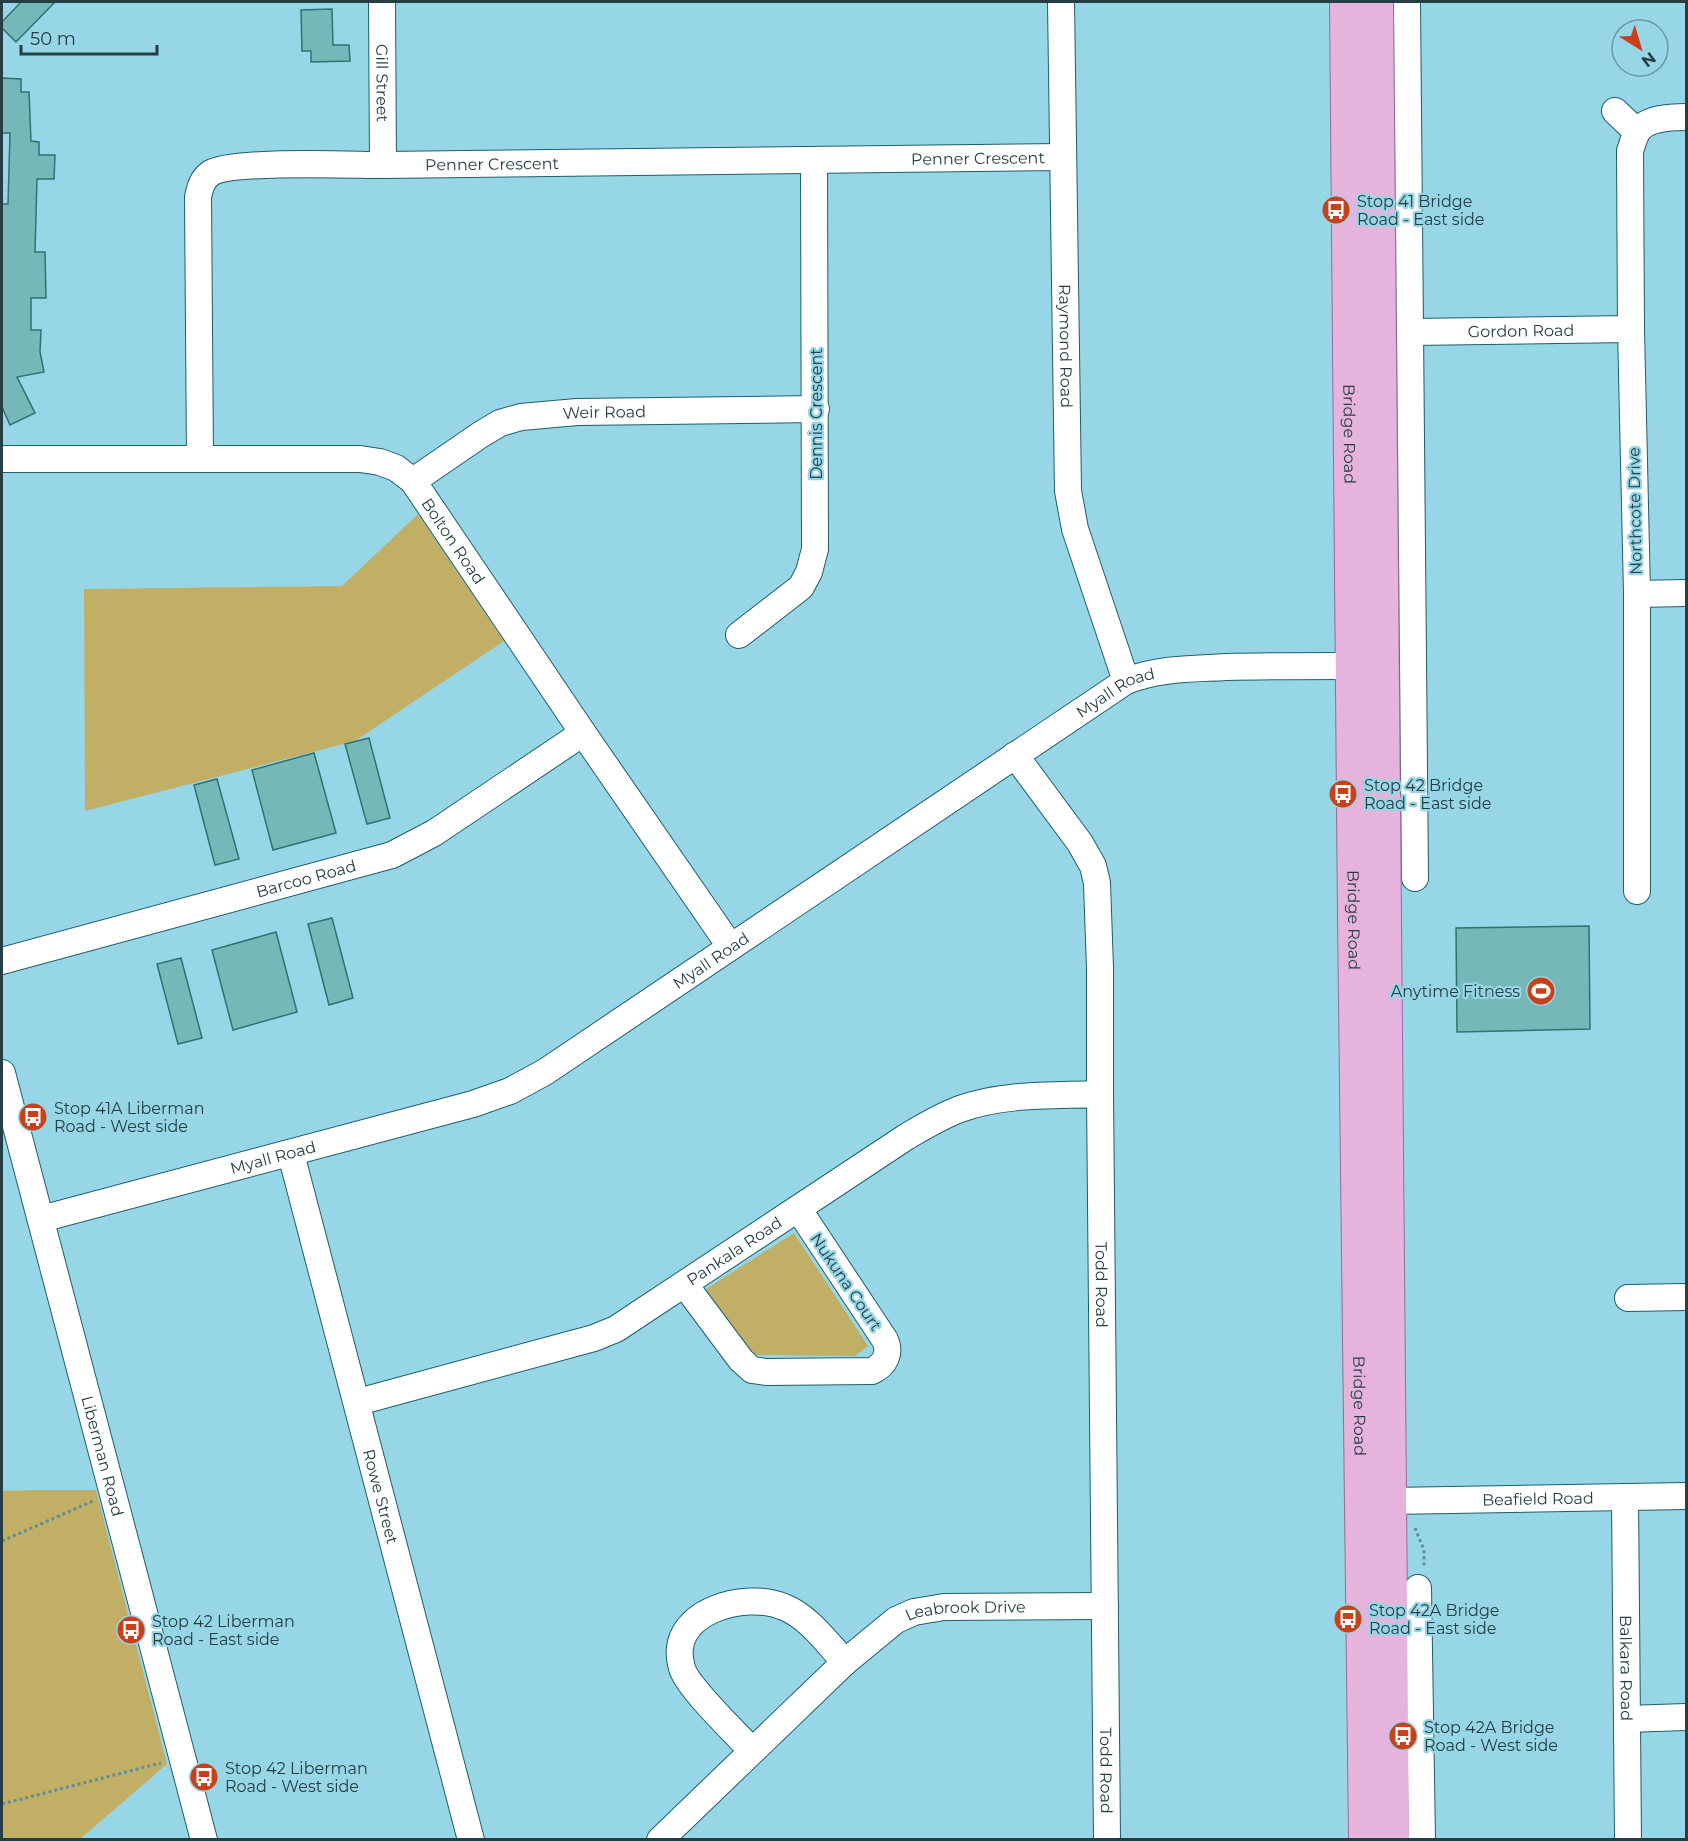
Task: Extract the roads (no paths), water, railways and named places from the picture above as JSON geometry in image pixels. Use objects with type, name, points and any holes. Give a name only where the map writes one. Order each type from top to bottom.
[{"type":"main road","name":"Bridge Road","points":[[1346,2],[1367,666],[1375,1501],[1365,1839]]},
{"type":"main road","name":"Bridge Road","points":[[1367,666],[1377,2]]},
{"type":"main road","name":"Bridge Road","points":[[1375,1501],[1391,1608],[1393,1839]]},
{"type":"street","name":"Gill Street","points":[[382,2],[383,165]]},
{"type":"street","name":"Raymond Road","points":[[1061,2],[1070,509],[1082,552],[1126,681]]},
{"type":"street","points":[[1407,2],[1415,878]]},
{"type":"street","points":[[1615,111],[1637,132],[1645,125],[1662,119],[1686,117]]},
{"type":"street","name":"Northcote Drive","points":[[1637,132],[1630,151],[1636,594],[1637,891]]},
{"type":"street","name":"Penner Crescent","points":[[200,459],[198,197],[203,180],[214,171],[227,168],[297,165],[1063,157]]},
{"type":"street","name":"Dennis Crescent","points":[[739,635],[795,592],[809,572],[815,549],[814,160]]},
{"type":"street","name":"Gordon Road","points":[[1410,332],[1631,329]]},
{"type":"street","name":"Weir Road","points":[[413,481],[500,423],[521,417],[578,412],[816,409]]},
{"type":"street","name":"Bolton Road","points":[[2,459],[360,459],[380,462],[396,468],[413,481],[730,946]]},
{"type":"street","points":[[1636,594],[1686,593]]},
{"type":"street","name":"Myall Road","points":[[41,1219],[474,1104],[520,1086],[545,1072],[1126,681],[1146,674],[1176,669],[1367,666]]},
{"type":"street","name":"Barcoo Road","points":[[2,961],[392,855],[434,833],[583,733]]},
{"type":"street","name":"Todd Road","points":[[1015,755],[1070,829],[1096,874],[1100,958],[1107,1839]]},
{"type":"street","name":"Liberman Road","points":[[2,1073],[8,1128],[41,1219],[204,1839]]},
{"type":"street","name":"Pankala Road","points":[[357,1402],[604,1334],[628,1322],[685,1285],[906,1137],[961,1108],[1014,1096],[1100,1094]]},
{"type":"street","name":"Rowe Street","points":[[291,1154],[471,1839]]},
{"type":"street","name":"Nukuna Court","points":[[685,1285],[741,1360],[752,1370],[811,1373],[872,1371],[878,1368],[888,1352],[885,1340],[799,1210]]},
{"type":"street","points":[[1628,1298],[1686,1297]]},
{"type":"street","name":"Beafield Road","points":[[1375,1501],[1686,1496]]},
{"type":"street","name":"Balkara Road","points":[[1625,1497],[1628,1839]]},
{"type":"street","points":[[1421,1581],[1418,1629],[1422,1839]]},
{"type":"street","points":[[753,1751],[684,1674],[681,1663],[681,1642],[683,1633],[693,1621],[701,1615],[728,1605],[761,1602],[781,1605],[799,1615],[844,1662]]},
{"type":"street","name":"Leabrook Drive","points":[[660,1839],[844,1662],[890,1624],[914,1612],[944,1607],[1105,1606]]},
{"type":"street","points":[[1391,1608],[1418,1629]]},
{"type":"street","points":[[1627,1719],[1686,1717]]},
{"type":"place","name":"Stop 41 Bridge Road - East side","points":[[1336,210]]},
{"type":"place","name":"Stop 42 Bridge Road - East side","points":[[1343,794]]},
{"type":"place","name":"Anytime Fitness","points":[[1541,991]]},
{"type":"place","name":"Stop 41A Liberman Road - West side","points":[[33,1117]]},
{"type":"place","name":"Stop 42A Bridge Road - East side","points":[[1348,1619]]},
{"type":"place","name":"Stop 42 Liberman Road - East side","points":[[131,1630]]},
{"type":"place","name":"Stop 42A Bridge Road - West side","points":[[1403,1736]]},
{"type":"place","name":"Stop 42 Liberman Road - West side","points":[[204,1777]]}]
